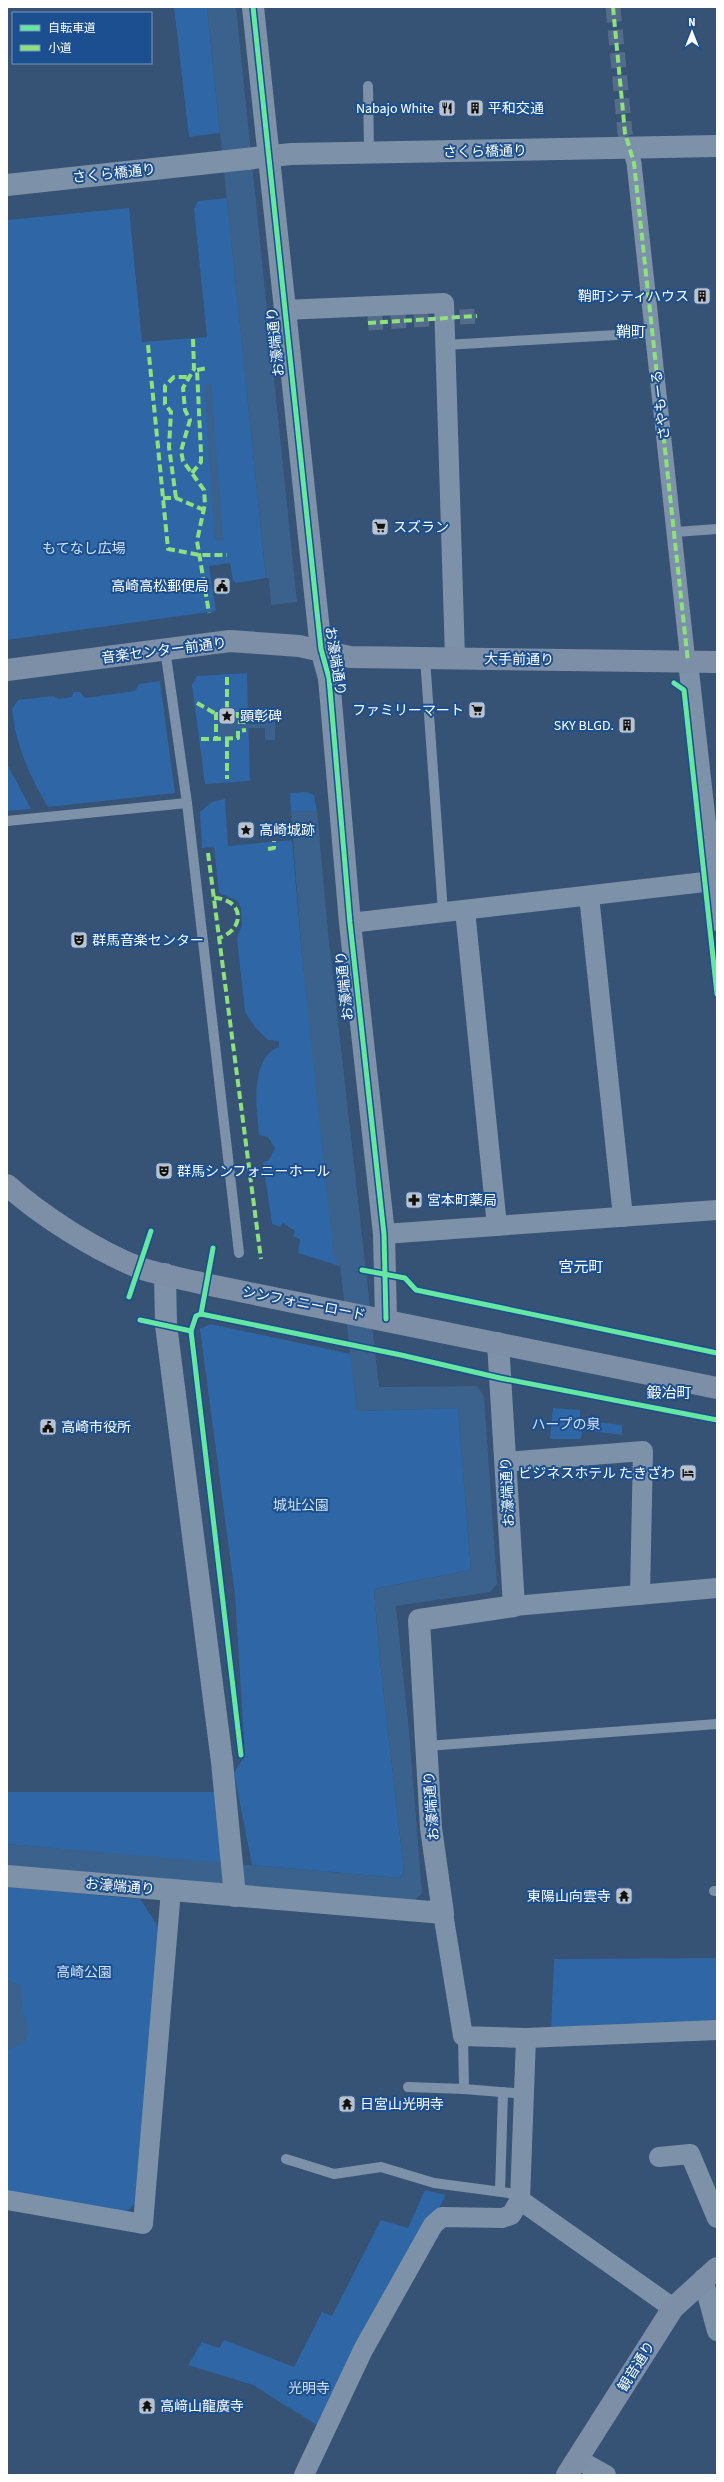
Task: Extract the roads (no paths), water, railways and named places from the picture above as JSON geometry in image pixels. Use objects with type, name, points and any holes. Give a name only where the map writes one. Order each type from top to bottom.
[{"type":"main road","name":"音楽センター前通り","points":[[7,670],[230,640],[321,649]]},
{"type":"main road","name":"大手前通り","points":[[321,649],[350,657],[717,662]]},
{"type":"main road","name":"シンフォニーロード","points":[[7,1185],[23,1200],[62,1227],[140,1268],[717,1388]]},
{"type":"main road","name":"観音通り","points":[[572,2467],[672,2308],[710,2273]]},
{"type":"street","name":"お濠端通り","points":[[253,7],[260,158],[284,310],[321,649],[329,678],[350,923],[384,1234],[386,1319]]},
{"type":"street","name":"さくら橋通り","points":[[7,185],[291,154],[630,149],[717,146]]},
{"type":"street","name":"さやもーる","points":[[630,149],[634,164],[651,334],[675,532],[688,662]]},
{"type":"street","points":[[284,310],[444,303],[455,658]]},
{"type":"street","points":[[688,662],[717,921]]},
{"type":"street","points":[[350,923],[712,881]]},
{"type":"street","points":[[589,896],[623,1217]]},
{"type":"street","points":[[465,910],[498,1226]]},
{"type":"street","points":[[384,1234],[717,1210]]},
{"type":"street","points":[[165,1274],[166,1325],[222,1762],[234,1891]]},
{"type":"street","name":"お濠端通り","points":[[7,1876],[171,1890],[234,1891],[443,1913],[431,1828],[419,1620],[514,1606],[498,1343]]},
{"type":"street","points":[[505,1462],[644,1451],[640,1595]]},
{"type":"street","points":[[514,1606],[717,1588]]},
{"type":"street","points":[[7,2200],[143,2224],[171,1890]]},
{"type":"street","points":[[443,1913],[463,2036],[526,2038],[717,2030]]},
{"type":"street","points":[[304,2475],[363,2350],[433,2225],[442,2217],[502,2218],[511,2215],[520,2200],[526,2038]]},
{"type":"street","points":[[659,2157],[690,2154],[717,2218]]},
{"type":"street","points":[[520,2200],[672,2308]]},
{"type":"street","points":[[710,2273],[717,2331]]},
{"type":"street","points":[[572,2467],[606,2475]]},
{"type":"lane","points":[[368,86],[369,153]]},
{"type":"lane","points":[[445,345],[651,334]]},
{"type":"lane","points":[[675,532],[717,529]]},
{"type":"lane","points":[[165,649],[187,803],[239,1253]]},
{"type":"lane","points":[[425,658],[443,912]]},
{"type":"lane","points":[[7,821],[187,803]]},
{"type":"lane","points":[[427,1746],[717,1724]]},
{"type":"lane","points":[[463,2036],[464,2089]]},
{"type":"lane","points":[[408,2087],[464,2089],[525,2094]]},
{"type":"lane","points":[[500,2191],[504,2092]]},
{"type":"lane","points":[[286,2159],[334,2174],[381,2166],[434,2184],[500,2191],[509,2193],[520,2200]]},
{"type":"tunnel","points":[[613,7],[625,133],[630,149]]},
{"type":"tunnel","points":[[368,323],[477,316]]},
{"type":"place","name":"Nabajo White","points":[[447,108]]},
{"type":"place","name":"平和交通","points":[[475,108]]},
{"type":"place","name":"鞘町シティハウス","points":[[702,296]]},
{"type":"place","name":"スズラン","points":[[380,527]]},
{"type":"place","name":"高崎高松郵便局","points":[[222,586]]},
{"type":"place","name":"ファミリーマート","points":[[477,710]]},
{"type":"place","name":"顕彰碑","points":[[227,716]]},
{"type":"place","name":"SKY BLGD.","points":[[627,725]]},
{"type":"place","name":"高崎城跡","points":[[246,830]]},
{"type":"place","name":"群馬音楽センター","points":[[79,940]]},
{"type":"place","name":"群馬シンフォニーホール","points":[[164,1171]]},
{"type":"place","name":"宮本町薬局","points":[[414,1200]]},
{"type":"place","name":"高崎市役所","points":[[48,1427]]},
{"type":"place","name":"ビジネスホテル たきざわ","points":[[688,1473]]},
{"type":"place","name":"東陽山向雲寺","points":[[624,1896]]},
{"type":"place","name":"日宮山光明寺","points":[[347,2104]]},
{"type":"place","name":"高﨑山龍廣寺","points":[[147,2406]]},
{"type":"district","name":"鞘町","points":[[631,332]]},
{"type":"district","name":"宮元町","points":[[581,1267]]},
{"type":"district","name":"鍛冶町","points":[[669,1393]]},
{"type":"park label","name":"もてなし広場","points":[[84,548]]},
{"type":"park label","name":"ハープの泉","points":[[566,1424]]},
{"type":"park label","name":"城址公園","points":[[301,1505]]},
{"type":"park label","name":"高崎公園","points":[[84,1972]]},
{"type":"park label","name":"光明寺","points":[[309,2388]]}]
